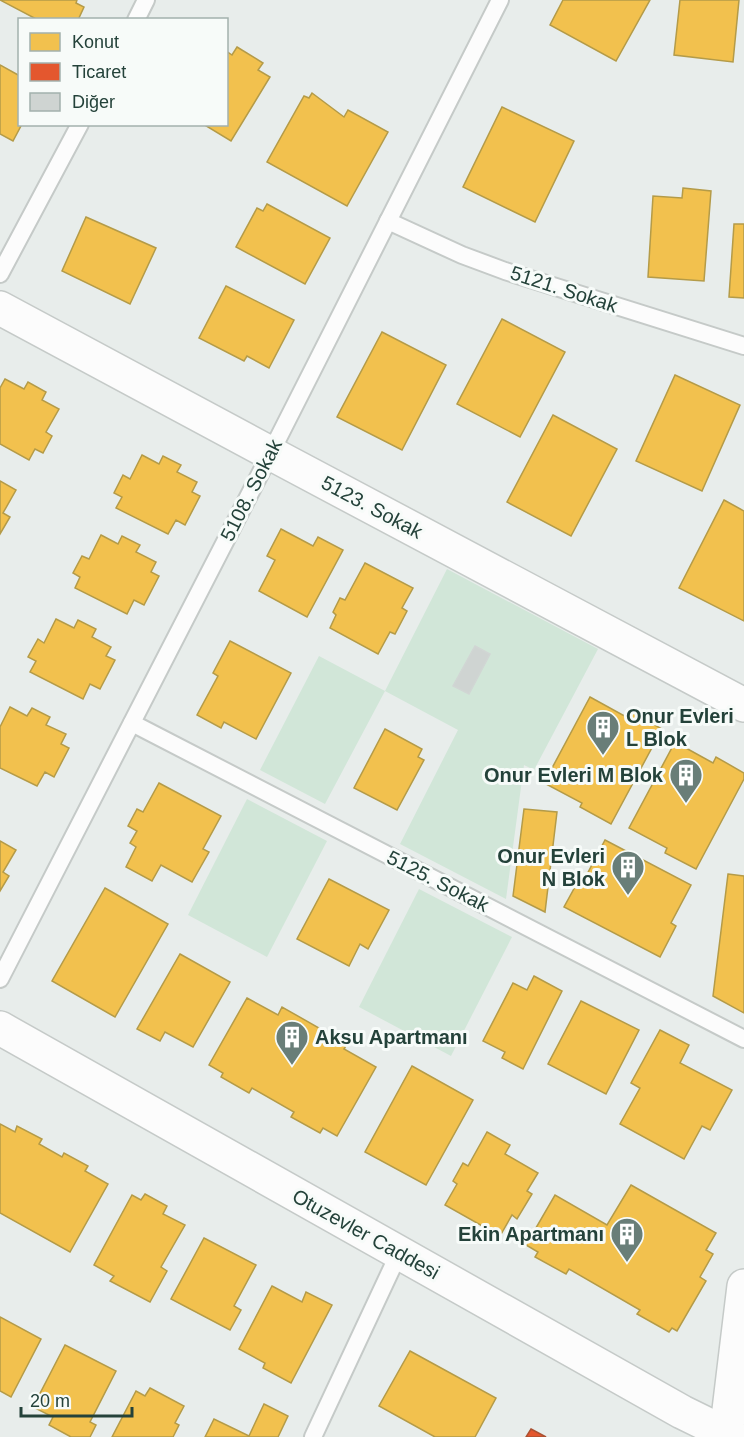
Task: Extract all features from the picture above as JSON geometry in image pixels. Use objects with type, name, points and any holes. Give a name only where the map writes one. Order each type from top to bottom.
[{"type":"street","name":"5123. Sokak","points":[[0,308],[744,705]]},
{"type":"street","name":"Otuzevler Caddesi","points":[[0,1028],[399,1253],[676,1424],[730,1436]]},
{"type":"street","points":[[730,1436],[744,1286]]},
{"type":"lane","points":[[137,18],[146,0]]},
{"type":"lane","name":"5108. Sokak","points":[[0,979],[500,0]]},
{"type":"lane","points":[[0,274],[79,126]]},
{"type":"lane","name":"5121. Sokak","points":[[388,221],[462,255],[505,271],[744,346]]},
{"type":"lane","name":"5125. Sokak","points":[[132,723],[744,1039]]},
{"type":"lane","points":[[313,1437],[399,1253]]},
{"type":"green space","points":[[447,569],[598,649],[534,770],[524,765],[506,899],[400,844],[458,730],[385,691]]},
{"type":"green space","points":[[319,656],[385,691],[325,804],[260,770]]},
{"type":"green space","points":[[247,799],[327,841],[267,957],[188,915]]},
{"type":"green space","points":[[419,889],[512,937],[451,1056],[359,1007]]},
{"type":"building: Konut","points":[[0,0],[77,0],[76,3],[84,7],[79,18],[34,18]]},
{"type":"building: Konut","points":[[563,0],[650,0],[616,61],[550,25]]},
{"type":"building: Konut","points":[[680,0],[739,0],[733,62],[674,55]]},
{"type":"building: Konut","points":[[237,47],[263,63],[258,70],[270,77],[231,141],[206,126],[228,126],[228,52],[232,55]]},
{"type":"building: Konut","points":[[0,65],[18,75],[18,126],[21,126],[13,141],[0,134]]},
{"type":"building: Konut","points":[[312,93],[344,117],[348,110],[388,132],[347,206],[267,162],[304,96],[309,98]]},
{"type":"building: Konut","points":[[502,107],[574,141],[535,222],[463,187]]},
{"type":"building: Konut","points":[[683,188],[711,191],[704,281],[648,277],[653,196],[682,198]]},
{"type":"building: Konut","points":[[267,204],[330,238],[305,284],[236,247],[257,208],[263,211]]},
{"type":"building: Konut","points":[[86,217],[156,248],[130,304],[62,271]]},
{"type":"building: Konut","points":[[734,224],[744,224],[744,298],[729,297]]},
{"type":"building: Konut","points":[[226,286],[294,320],[269,368],[247,356],[244,361],[199,338]]},
{"type":"building: Konut","points":[[502,319],[565,352],[520,437],[457,404]]},
{"type":"building: Konut","points":[[382,332],[446,365],[402,450],[337,417]]},
{"type":"building: Konut","points":[[675,375],[740,405],[702,491],[636,461]]},
{"type":"building: Konut","points":[[5,379],[24,389],[28,382],[46,392],[42,400],[59,409],[46,432],[52,436],[43,453],[35,449],[29,460],[0,444],[0,388]]},
{"type":"building: Konut","points":[[553,415],[617,449],[571,536],[507,502]]},
{"type":"building: Konut","points":[[142,455],[159,464],[163,456],[181,465],[177,472],[197,482],[192,492],[200,496],[185,525],[176,520],[168,534],[116,508],[122,497],[114,493],[123,475],[130,479]]},
{"type":"building: Konut","points":[[0,481],[16,490],[3,513],[10,517],[0,534]]},
{"type":"building: Konut","points":[[724,500],[744,511],[744,621],[679,588]]},
{"type":"building: Konut","points":[[281,529],[313,546],[318,537],[343,550],[307,617],[259,591],[275,560],[267,556]]},
{"type":"building: Konut","points":[[101,535],[118,544],[122,536],[140,545],[136,552],[156,562],[151,572],[159,576],[144,605],[134,600],[127,614],[75,588],[80,577],[73,573],[82,556],[89,559]]},
{"type":"building: Konut","points":[[365,563],[413,588],[402,608],[407,611],[395,634],[390,632],[378,654],[330,628],[336,615],[333,612],[340,598],[345,600]]},
{"type":"building: Konut","points":[[56,619],[74,628],[78,620],[96,629],[92,637],[111,647],[106,656],[115,660],[100,689],[90,684],[83,699],[30,672],[36,661],[28,657],[38,639],[44,643]]},
{"type":"building: Konut","points":[[230,641],[291,673],[256,739],[224,722],[221,728],[197,715],[218,676],[213,673]]},
{"type":"building: Konut","name":"Onur Evleri L Blok","points":[[590,697],[628,718],[631,712],[662,729],[611,824],[580,807],[582,803],[544,783]]},
{"type":"building: Konut","points":[[10,707],[27,716],[32,708],[50,717],[46,725],[66,734],[61,744],[69,748],[54,777],[45,772],[37,786],[0,768],[0,727]]},
{"type":"building: Konut","points":[[385,729],[422,749],[418,757],[424,760],[397,810],[354,788]]},
{"type":"building: Konut","name":"Onur Evleri M Blok","points":[[675,742],[713,763],[716,757],[744,773],[744,779],[696,869],[665,853],[667,848],[629,828]]},
{"type":"building: Konut","points":[[159,783],[221,816],[203,849],[209,852],[192,882],[161,865],[152,881],[126,867],[136,847],[130,843],[137,831],[128,826],[137,809],[143,812]]},
{"type":"building: Konut","points":[[524,809],[557,812],[545,912],[513,896]]},
{"type":"building: Konut","name":"Onur Evleri N Blok","points":[[605,840],[691,885],[671,923],[676,926],[660,957],[564,907],[581,876],[585,878]]},
{"type":"building: Konut","points":[[0,841],[16,850],[3,872],[9,876],[0,891]]},
{"type":"building: Konut","points":[[728,874],[744,876],[744,1013],[713,996]]},
{"type":"building: Konut","points":[[329,879],[389,910],[368,949],[360,944],[349,966],[297,939]]},
{"type":"building: Konut","points":[[105,888],[168,924],[115,1017],[52,981]]},
{"type":"building: Konut","points":[[180,954],[230,982],[193,1047],[165,1032],[160,1041],[137,1029]]},
{"type":"building: Konut","points":[[534,976],[562,991],[523,1069],[502,1058],[505,1052],[483,1041],[513,983],[527,990]]},
{"type":"building: Konut","name":"Aksu Apartmanı","points":[[247,998],[278,1015],[282,1007],[347,1044],[344,1049],[376,1067],[337,1136],[323,1128],[320,1133],[291,1117],[294,1112],[252,1088],[249,1093],[221,1077],[223,1073],[209,1065]]},
{"type":"building: Konut","points":[[581,1001],[639,1030],[606,1094],[548,1064]]},
{"type":"building: Konut","points":[[660,1030],[689,1045],[680,1063],[732,1090],[710,1130],[702,1126],[684,1159],[620,1124],[640,1088],[631,1083]]},
{"type":"building: Konut","points":[[412,1066],[473,1100],[426,1185],[365,1152]]},
{"type":"building: Konut","points":[[0,1124],[15,1132],[17,1126],[42,1139],[39,1144],[62,1157],[64,1153],[88,1166],[85,1171],[108,1184],[70,1252],[0,1213]]},
{"type":"building: Konut","points":[[487,1132],[510,1145],[505,1154],[538,1173],[527,1191],[532,1194],[517,1219],[512,1215],[500,1236],[445,1205],[457,1184],[453,1181],[463,1163],[468,1166]]},
{"type":"building: Konut","name":"Ekin Apartmanı","points":[[631,1185],[716,1233],[706,1250],[713,1254],[700,1277],[706,1281],[677,1331],[672,1328],[669,1332],[637,1314],[640,1310],[569,1269],[566,1274],[535,1257],[538,1252],[526,1245],[555,1195],[607,1225]]},
{"type":"building: Konut","points":[[145,1194],[167,1206],[163,1214],[185,1225],[161,1267],[167,1271],[150,1302],[110,1281],[114,1276],[94,1265],[132,1195],[141,1200]]},
{"type":"building: Konut","points":[[204,1238],[256,1265],[234,1306],[241,1310],[230,1330],[171,1299]]},
{"type":"building: Konut","points":[[272,1286],[302,1302],[306,1292],[332,1305],[291,1383],[263,1368],[265,1363],[239,1349]]},
{"type":"building: Konut","points":[[0,1317],[41,1339],[11,1397],[0,1391]]},
{"type":"building: Konut","points":[[65,1345],[116,1371],[90,1422],[96,1425],[90,1437],[71,1437],[49,1425],[53,1417],[33,1407]]},
{"type":"building: Konut","points":[[410,1351],[496,1398],[475,1437],[435,1437],[379,1406]]},
{"type":"building: Konut","points":[[150,1388],[184,1406],[175,1423],[179,1425],[173,1437],[112,1437],[136,1391],[145,1396]]},
{"type":"building: Konut","points":[[264,1404],[288,1416],[278,1437],[205,1437],[214,1419],[249,1436]]},
{"type":"building: Ticaret","points":[[531,1429],[546,1437],[526,1437]]},
{"type":"building: Diğer","points":[[475,646],[490,654],[469,694],[453,686]]},
{"type":"place","name":"Onur Evleri L Blok","points":[[603,756]]},
{"type":"place","name":"Onur Evleri M Blok","points":[[686,804]]},
{"type":"place","name":"Onur Evleri N Blok","points":[[628,896]]},
{"type":"place","name":"Aksu Apartmanı","points":[[292,1066]]},
{"type":"place","name":"Ekin Apartmanı","points":[[627,1263]]}]
